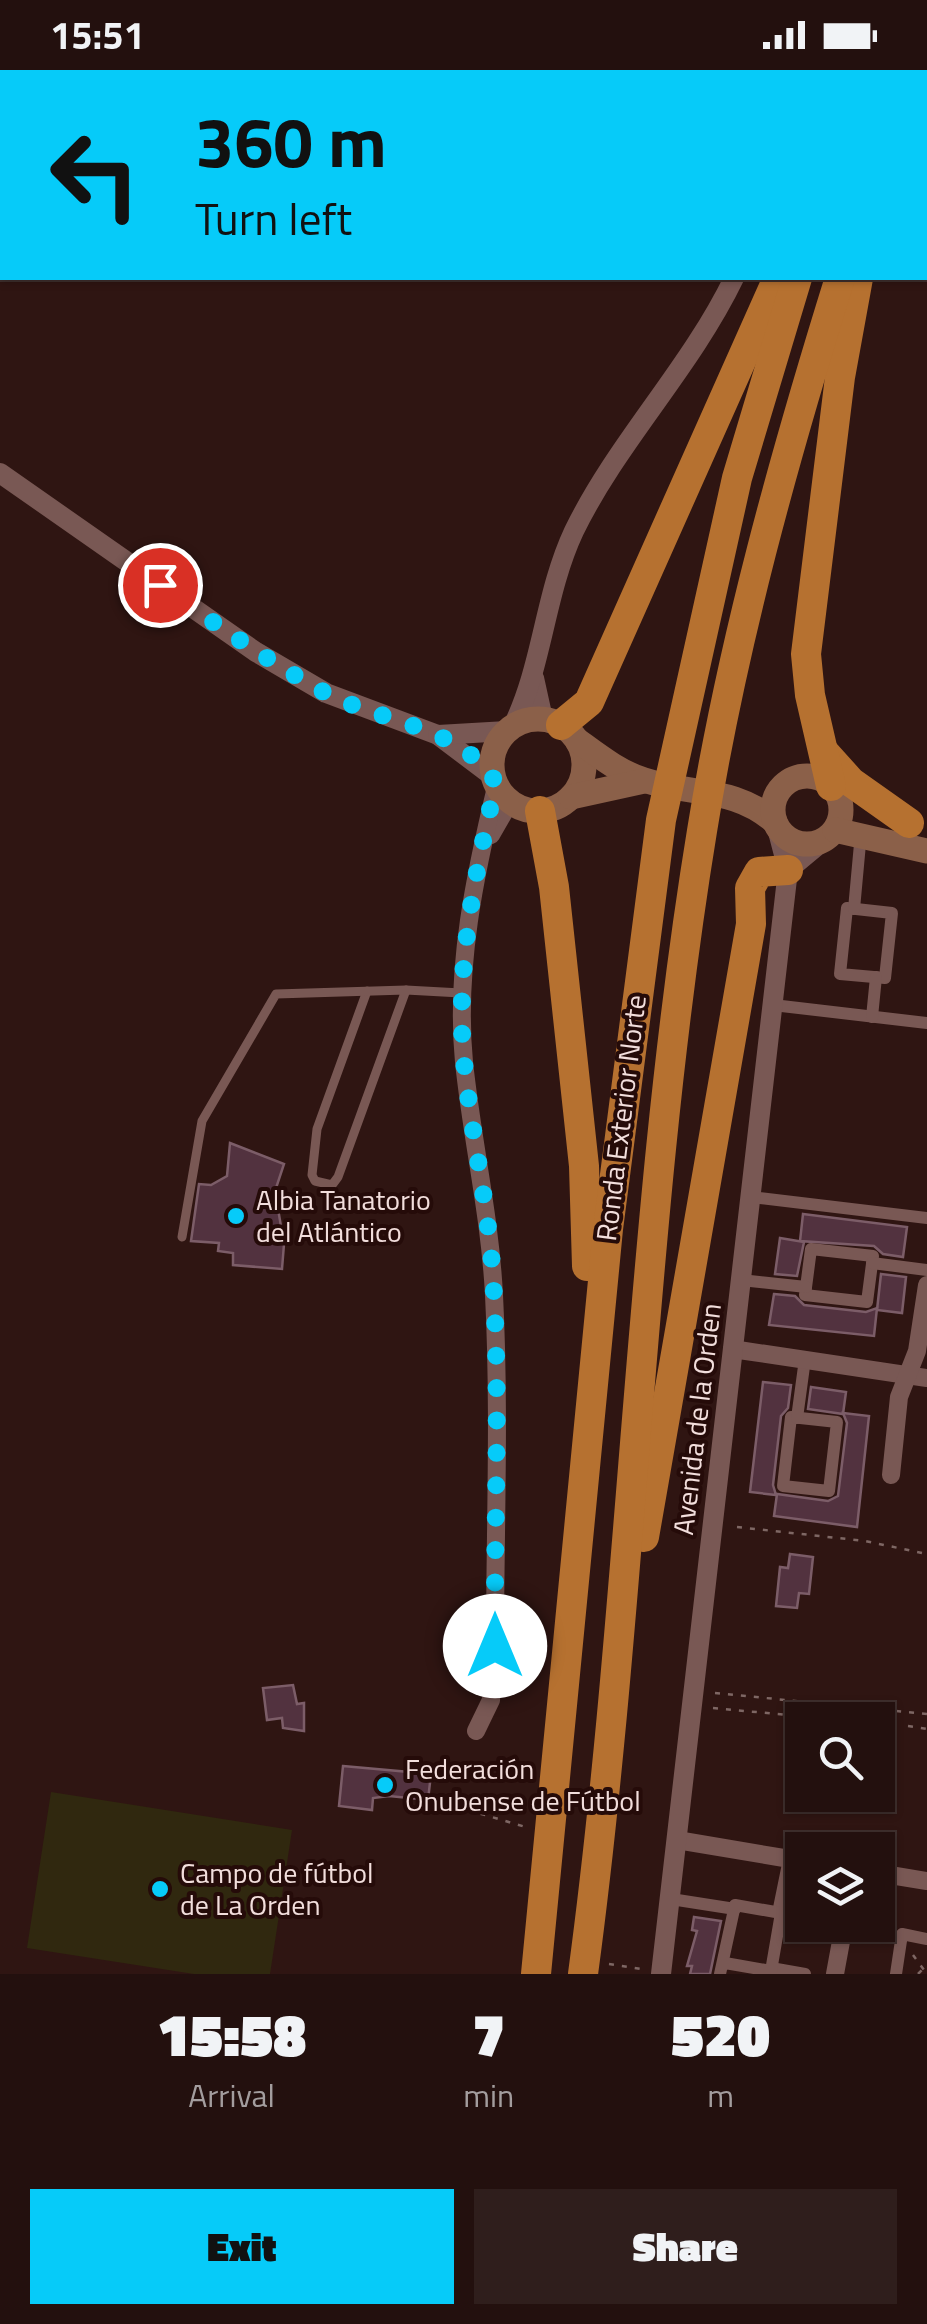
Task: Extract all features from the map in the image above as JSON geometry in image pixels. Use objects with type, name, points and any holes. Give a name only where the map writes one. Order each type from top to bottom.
[{"type":"highway","points":[[560,728],[589,702],[777,280]]},
{"type":"highway","name":"Ronda Exterior Norte","points":[[536,1974],[608,1229],[660,820],[737,478],[796,280]]},
{"type":"highway","name":"Ronda Exterior Norte","points":[[583,1974],[613,1712],[651,1244],[702,829],[747,618],[839,280]]},
{"type":"highway","points":[[833,788],[806,654],[840,376],[858,280]]},
{"type":"highway","points":[[824,752],[851,782],[918,826]]},
{"type":"highway","points":[[540,812],[554,887],[584,1166],[588,1254],[582,1354],[581,1519]]},
{"type":"highway","points":[[613,1712],[724,1087],[750,924],[750,888],[759,872],[788,870]]},
{"type":"main road","points":[[560,728],[584,770],[571,797]]},
{"type":"main road","points":[[646,781],[571,797],[540,812],[500,788],[494,753],[510,730],[560,728],[613,767],[646,781],[739,798],[779,790],[804,776],[918,826]]},
{"type":"main road","points":[[833,788],[841,804],[840,834]]},
{"type":"main road","points":[[776,825],[773,804],[779,790]]},
{"type":"main road","points":[[739,798],[796,843],[840,834],[927,852]]},
{"type":"street","points":[[438,735],[510,730],[534,678],[552,589],[572,535],[604,474],[703,337],[733,280]]},
{"type":"street","points":[[0,473],[256,652],[326,693],[438,735],[500,788],[465,939],[462,993],[464,1062],[486,1202],[494,1296],[495,1646],[491,1700],[476,1731]]},
{"type":"street","points":[[534,678],[560,728]]},
{"type":"street","name":"Avenida de la Orden","points":[[660,1974],[788,870],[776,825]]},
{"type":"street","points":[[788,870],[840,834],[854,909]]},
{"type":"street","points":[[847,908],[854,909],[892,912],[885,978],[840,974],[847,908]]},
{"type":"street","points":[[872,1017],[876,978]]},
{"type":"street","points":[[773,1005],[927,1023]]},
{"type":"street","points":[[751,1197],[927,1218]]},
{"type":"street","points":[[811,1249],[873,1256],[867,1302],[805,1295],[806,1287],[811,1249]]},
{"type":"street","points":[[872,1263],[927,1270]]},
{"type":"street","points":[[741,1280],[806,1287]]},
{"type":"street","points":[[890,1475],[906,1372],[917,1351],[927,1285]]},
{"type":"street","points":[[732,1350],[927,1378]]},
{"type":"street","points":[[797,1418],[804,1359]]},
{"type":"street","points":[[791,1417],[797,1418],[837,1422],[829,1491],[783,1486],[791,1417]]},
{"type":"street","points":[[677,1840],[785,1858]]},
{"type":"street","points":[[895,1876],[927,1881]]},
{"type":"street","points":[[771,1968],[778,1913],[785,1892]]},
{"type":"street","points":[[671,1898],[735,1909]]},
{"type":"street","points":[[778,1913],[736,1905],[722,1968],[771,1968],[805,1974]]},
{"type":"street","points":[[896,1974],[902,1934],[927,1939]]},
{"type":"street","points":[[895,1937],[902,1938]]},
{"type":"street","points":[[836,1974],[841,1942]]},
{"type":"lane","points":[[367,991],[317,1129],[312,1174],[332,1186],[406,990]]},
{"type":"lane","points":[[182,1236],[202,1121],[276,994],[406,990],[462,993]]},
{"type":"path","points":[[737,1527],[866,1541],[927,1554]]},
{"type":"path","points":[[712,1692],[927,1714]]},
{"type":"path","points":[[711,1708],[785,1715]]},
{"type":"path","points":[[908,1726],[927,1729]]},
{"type":"path","points":[[468,1810],[531,1828]]},
{"type":"path","points":[[918,1974],[927,1965]]},
{"type":"shaded area","name":"Campo de fútbol de La Orden","points":[[51,1792],[292,1830],[270,1974],[194,1974],[27,1948]]},
{"type":"building","name":"Albia Tanatorio del Atlántico","points":[[230,1143],[284,1164],[275,1191],[284,1244],[282,1269],[233,1265],[233,1253],[218,1251],[219,1243],[191,1241],[199,1184],[211,1185],[227,1176]]},
{"type":"building","points":[[803,1214],[907,1227],[903,1257],[883,1254],[874,1246],[800,1241]]},
{"type":"building","points":[[780,1238],[804,1242],[797,1276],[775,1274]]},
{"type":"building","points":[[881,1274],[906,1277],[902,1313],[877,1310]]},
{"type":"building","points":[[774,1294],[795,1296],[804,1305],[866,1312],[877,1308],[874,1336],[769,1325]]},
{"type":"building","points":[[763,1382],[791,1385],[788,1408],[781,1416],[773,1485],[776,1495],[750,1492]]},
{"type":"building","points":[[811,1387],[846,1392],[843,1414],[808,1409]]},
{"type":"building","points":[[843,1413],[869,1416],[857,1527],[774,1516],[777,1494],[828,1501],[838,1496],[847,1423]]},
{"type":"building","points":[[790,1554],[813,1557],[809,1594],[799,1593],[797,1608],[776,1606],[780,1567],[788,1568]]},
{"type":"building","points":[[293,1685],[297,1704],[304,1703],[304,1731],[283,1728],[282,1718],[267,1720],[263,1688]]},
{"type":"building","name":"Federación Onubense de Fútbol","points":[[343,1766],[431,1774],[428,1800],[389,1796],[373,1798],[372,1810],[339,1806]]},
{"type":"building","points":[[694,1917],[721,1921],[710,1974],[690,1974],[692,1966],[687,1966],[697,1931],[692,1930]]},
{"type":"place","name":"Albia Tanatorio del Atlántico","points":[[236,1216]]},
{"type":"place","name":"Federación Onubense de Fútbol","points":[[385,1785]]},
{"type":"place","name":"Campo de fútbol de La Orden","points":[[160,1889]]},
{"type":"route","points":[[160,585],[256,652],[326,693],[438,735],[466,753],[496,783],[465,939],[462,993],[464,1062],[486,1202],[494,1296],[495,1646]]}]
